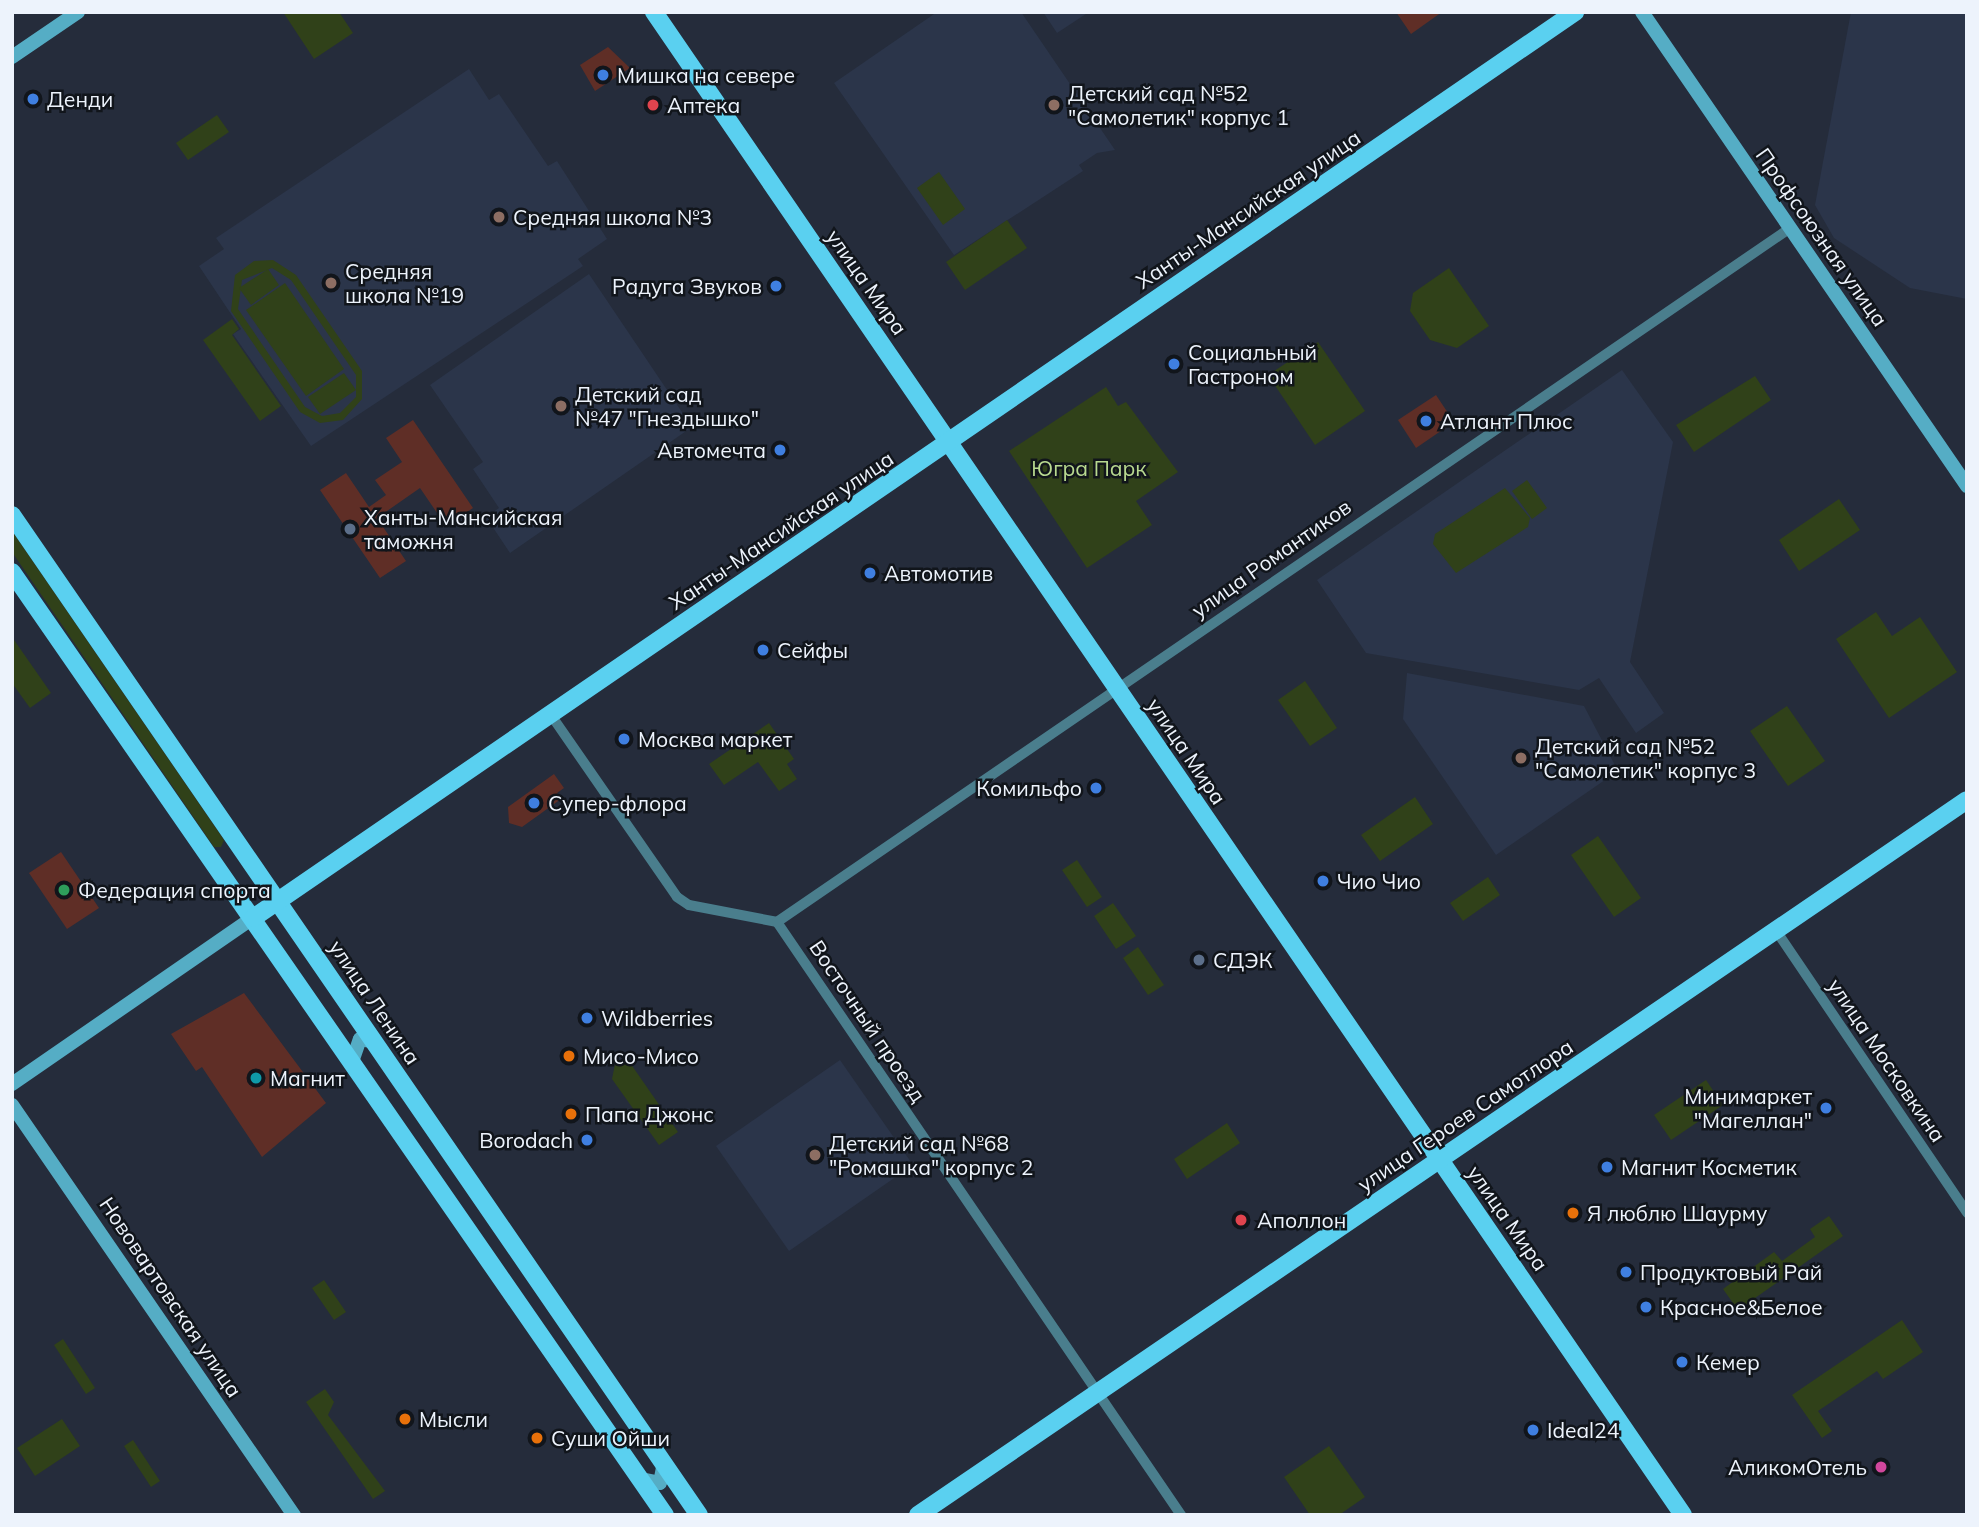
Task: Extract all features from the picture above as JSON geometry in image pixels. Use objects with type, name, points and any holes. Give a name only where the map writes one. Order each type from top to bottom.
[{"type":"main road","points":[[12,57],[78,12]]},
{"type":"main road","name":"улица Мира","points":[[654,12],[1683,1515]]},
{"type":"main road","name":"Ханты-Мансийская улица","points":[[12,1084],[1575,12]]},
{"type":"main road","name":"Профсоюзная улица","points":[[1643,12],[1967,486]]},
{"type":"main road","name":"улица Ленина","points":[[12,515],[699,1515]]},
{"type":"main road","points":[[12,572],[202,849],[353,1059],[665,1515]]},
{"type":"main road","name":"улица Героев Самотлора","points":[[918,1515],[1967,800]]},
{"type":"main road","points":[[202,849],[224,853],[227,830]]},
{"type":"main road","points":[[353,1059],[357,1042],[376,1042]]},
{"type":"main road","name":"Нововартовская улица","points":[[12,1105],[294,1515]]},
{"type":"main road","points":[[641,1479],[660,1482],[664,1463]]},
{"type":"street","name":"улица Романтиков","points":[[777,922],[1790,228]]},
{"type":"street","points":[[551,715],[677,897],[777,922]]},
{"type":"street","name":"Восточный проезд","points":[[777,922],[1181,1515]]},
{"type":"street","name":"улица Московкина","points":[[1775,929],[1967,1213]]},
{"type":"shaded area","points":[[937,12],[1021,12],[1115,150],[1097,153],[1079,165],[1083,171],[954,255],[834,83]]},
{"type":"shaded area","points":[[1043,12],[1089,12],[1057,33]]},
{"type":"shaded area","points":[[1851,12],[1967,12],[1967,299],[1910,288],[1834,238],[1815,205]]},
{"type":"shaded area","points":[[469,69],[489,100],[499,94],[548,166],[557,161],[607,239],[578,259],[583,266],[311,446],[233,334],[241,329],[199,266],[224,249],[216,238]]},
{"type":"shaded area","name":"Детский сад №47 \"Гнездышко\"","points":[[589,274],[692,427],[510,553],[486,517],[499,508],[473,469],[483,462],[430,385]]},
{"type":"shaded area","points":[[1622,370],[1673,442],[1630,662],[1664,713],[1636,733],[1599,678],[1579,690],[1366,653],[1317,580]]},
{"type":"shaded area","name":"Детский сад №52 \"Самолетик\" корпус 3","points":[[1407,673],[1584,706],[1618,771],[1496,855],[1403,719]]},
{"type":"shaded area","name":"Детский сад №68 \"Ромашка\" корпус 2","points":[[840,1060],[913,1165],[789,1251],[716,1146]]},
{"type":"green space","points":[[283,12],[339,12],[353,33],[314,59]]},
{"type":"green space","points":[[217,115],[229,132],[188,160],[176,143]]},
{"type":"green space","points":[[939,172],[965,209],[943,225],[917,188]]},
{"type":"green space","points":[[1007,220],[1027,248],[965,290],[946,262]]},
{"type":"green space","points":[[273,260],[296,275],[362,371],[362,399],[343,420],[320,423],[300,412],[231,311],[235,275],[254,261]],"holes":[[[272,268],[291,280],[356,375],[356,397],[340,413],[322,416],[305,407],[238,309],[242,280]]]},
{"type":"green space","points":[[1449,268],[1489,326],[1457,348],[1430,340],[1410,311],[1413,293]]},
{"type":"green space","points":[[268,269],[279,285],[251,305],[239,288]]},
{"type":"green space","points":[[285,283],[344,369],[306,396],[246,310]]},
{"type":"green space","points":[[232,319],[239,329],[232,335],[281,406],[260,421],[203,340]]},
{"type":"green space","points":[[1318,342],[1365,411],[1315,445],[1268,375]]},
{"type":"green space","points":[[344,373],[356,390],[320,414],[308,397]]},
{"type":"green space","points":[[1755,376],[1771,400],[1694,452],[1676,425]]},
{"type":"green space","name":"Югра Парк","points":[[1106,387],[1118,406],[1126,402],[1178,472],[1136,501],[1152,525],[1087,568],[1009,451]]},
{"type":"green space","points":[[1527,480],[1547,508],[1532,519],[1512,491]]},
{"type":"green space","points":[[1505,488],[1530,518],[1528,527],[1456,573],[1433,544],[1435,534]]},
{"type":"green space","points":[[1839,499],[1860,530],[1799,571],[1779,540]]},
{"type":"green space","points":[[12,531],[224,840],[221,847],[214,847],[12,552]]},
{"type":"green space","points":[[1876,612],[1892,636],[1920,617],[1957,672],[1889,718],[1836,639]]},
{"type":"green space","points":[[12,637],[51,693],[30,708],[12,683]]},
{"type":"green space","points":[[1305,681],[1337,728],[1310,746],[1278,700]]},
{"type":"green space","points":[[1787,706],[1825,761],[1788,786],[1750,731]]},
{"type":"green space","points":[[769,723],[794,759],[787,764],[797,779],[779,791],[758,762],[724,785],[709,764]]},
{"type":"green space","points":[[1415,797],[1433,824],[1380,861],[1361,835]]},
{"type":"green space","points":[[1598,836],[1641,898],[1614,917],[1571,855]]},
{"type":"green space","points":[[1077,860],[1102,897],[1087,907],[1062,870]]},
{"type":"green space","points":[[1488,877],[1500,895],[1463,921],[1450,903]]},
{"type":"green space","points":[[1113,903],[1136,936],[1116,949],[1094,916]]},
{"type":"green space","points":[[1138,947],[1164,985],[1148,995],[1123,958]]},
{"type":"green space","points":[[626,1057],[678,1132],[659,1145],[612,1079],[615,1064]]},
{"type":"green space","points":[[1706,1080],[1723,1105],[1671,1140],[1654,1115]]},
{"type":"green space","points":[[1227,1123],[1240,1143],[1187,1179],[1174,1159]]},
{"type":"green space","points":[[1829,1216],[1843,1236],[1738,1310],[1723,1289],[1774,1252],[1782,1261],[1815,1237],[1810,1229]]},
{"type":"green space","points":[[324,1280],[346,1312],[334,1320],[312,1288]]},
{"type":"green space","points":[[1902,1320],[1923,1352],[1883,1379],[1877,1371],[1818,1411],[1832,1431],[1822,1438],[1792,1395]]},
{"type":"green space","points":[[63,1339],[95,1388],[86,1394],[54,1345]]},
{"type":"green space","points":[[325,1389],[334,1402],[328,1415],[385,1491],[373,1499],[306,1402]]},
{"type":"green space","points":[[62,1419],[80,1446],[35,1476],[17,1448]]},
{"type":"green space","points":[[133,1440],[160,1481],[151,1487],[124,1446]]},
{"type":"green space","points":[[1329,1446],[1365,1497],[1339,1515],[1310,1515],[1284,1477]]},
{"type":"building","points":[[1396,12],[1442,12],[1411,34]]},
{"type":"building","name":"Мишка на севере","points":[[608,47],[630,68],[595,91],[580,65]]},
{"type":"building","name":"Атлант Плюс","points":[[1436,395],[1454,422],[1416,448],[1398,420]]},
{"type":"building","points":[[413,420],[473,508],[446,526],[420,488],[377,518],[406,561],[380,578],[320,490],[346,473],[369,507],[386,495],[375,480],[402,462],[386,438]]},
{"type":"building","name":"Супер-флора","points":[[554,774],[564,788],[557,793],[561,799],[522,827],[509,823],[508,807]]},
{"type":"building","name":"Федерация спорта","points":[[61,852],[99,908],[67,929],[29,873]]},
{"type":"building","name":"Магнит","points":[[244,993],[326,1103],[262,1157],[202,1067],[196,1071],[171,1034]]},
{"type":"place","name":"Мишка на севере","points":[[603,75]]},
{"type":"place","name":"Денди","points":[[33,99]]},
{"type":"place","name":"Аптека","points":[[653,105]]},
{"type":"place","name":"Детский сад №52 \"Самолетик\" корпус 1","points":[[1054,105]]},
{"type":"place","name":"Средняя школа №3","points":[[499,217]]},
{"type":"place","name":"Средняя школа №19","points":[[331,283]]},
{"type":"place","name":"Радуга Звуков","points":[[776,286]]},
{"type":"place","name":"Социальный Гастроном","points":[[1174,364]]},
{"type":"place","name":"Детский сад №47 \"Гнездышко\"","points":[[561,406]]},
{"type":"place","name":"Атлант Плюс","points":[[1426,421]]},
{"type":"place","name":"Автомечта","points":[[780,450]]},
{"type":"place","name":"Ханты-Мансийская таможня","points":[[350,529]]},
{"type":"place","name":"Автомотив","points":[[870,573]]},
{"type":"place","name":"Сейфы","points":[[763,650]]},
{"type":"place","name":"Москва маркет","points":[[624,739]]},
{"type":"place","name":"Детский сад №52 \"Самолетик\" корпус 3","points":[[1521,758]]},
{"type":"place","name":"Комильфо","points":[[1096,788]]},
{"type":"place","name":"Супер-флора","points":[[534,803]]},
{"type":"place","name":"Чио Чио","points":[[1323,881]]},
{"type":"place","name":"Федерация спорта","points":[[64,890]]},
{"type":"place","name":"СДЭК","points":[[1199,960]]},
{"type":"place","name":"Wildberries","points":[[587,1018]]},
{"type":"place","name":"Мисо-Мисо","points":[[569,1056]]},
{"type":"place","name":"Магнит","points":[[256,1078]]},
{"type":"place","name":"Минимаркет \"Магеллан\"","points":[[1826,1108]]},
{"type":"place","name":"Папа Джонс","points":[[571,1114]]},
{"type":"place","name":"Borodach","points":[[587,1140]]},
{"type":"place","name":"Детский сад №68 \"Ромашка\" корпус 2","points":[[815,1155]]},
{"type":"place","name":"Магнит Косметик","points":[[1607,1167]]},
{"type":"place","name":"Я люблю Шаурму","points":[[1573,1213]]},
{"type":"place","name":"Аполлон","points":[[1241,1220]]},
{"type":"place","name":"Продуктовый Рай","points":[[1626,1272]]},
{"type":"place","name":"Красное&Белое","points":[[1646,1307]]},
{"type":"place","name":"Кемер","points":[[1682,1362]]},
{"type":"place","name":"Мысли","points":[[405,1419]]},
{"type":"place","name":"Ideal24","points":[[1533,1430]]},
{"type":"place","name":"Суши Ойши","points":[[537,1438]]},
{"type":"place","name":"АликомОтель","points":[[1881,1467]]}]
